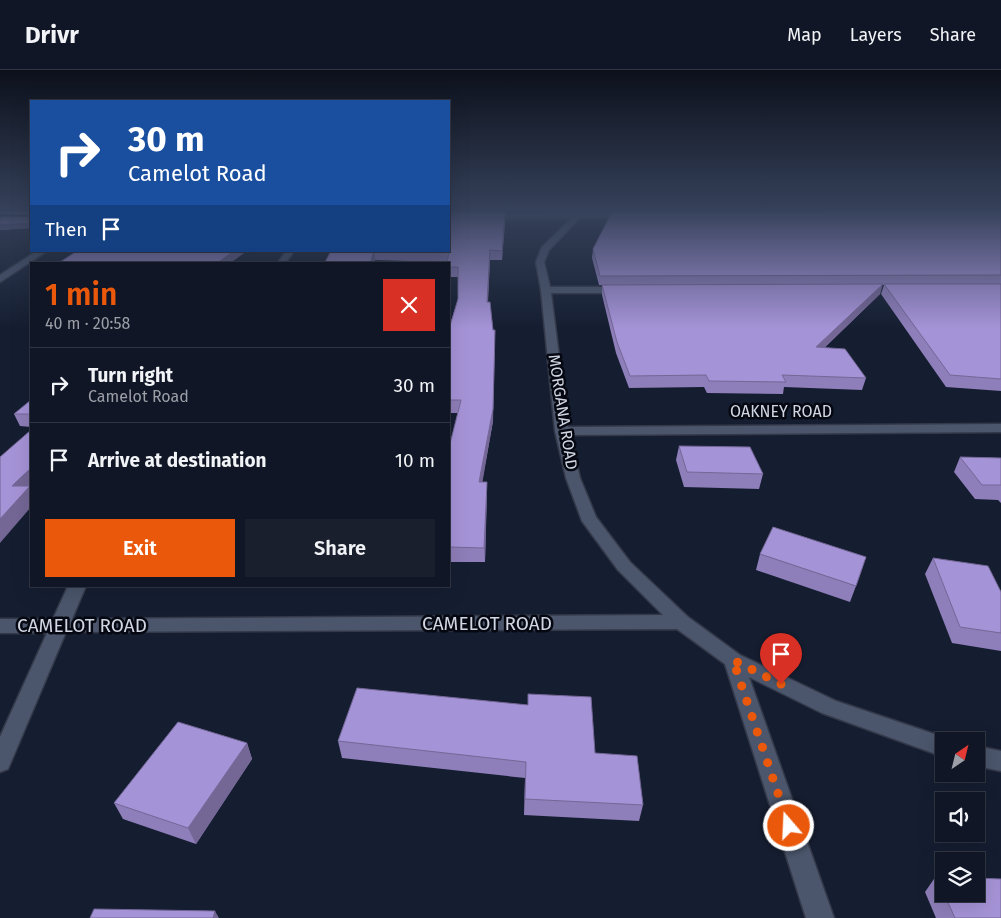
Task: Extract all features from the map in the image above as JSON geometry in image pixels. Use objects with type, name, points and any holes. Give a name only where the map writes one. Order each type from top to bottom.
[{"type":"street","name":"MORGANA ROAD","points":[[544,251],[540,262],[546,290],[562,431],[573,478],[588,518],[624,566],[681,622]]},
{"type":"street","points":[[0,279],[41,252]]},
{"type":"street","points":[[546,290],[635,290]]},
{"type":"street","name":"OAKNEY ROAD","points":[[562,431],[1001,428]]},
{"type":"street","points":[[0,762],[77,587]]},
{"type":"street","points":[[681,622],[733,660],[829,707],[935,744]]},
{"type":"street","name":"CAMELOT ROAD","points":[[0,626],[681,622]]},
{"type":"street","points":[[733,660],[820,918]]},
{"type":"street","points":[[985,758],[1001,761]]},
{"type":"building","points":[[450,251],[490,251],[487,302],[490,302],[493,330],[495,330],[493,409],[479,482],[487,482],[484,548],[450,547],[450,444],[461,400],[450,400],[450,326],[458,299],[458,267],[450,267],[450,262],[447,262]]},
{"type":"building","points":[[593,251],[1001,251],[1001,275],[600,276]]},
{"type":"building","points":[[75,252],[233,252],[219,262],[60,262]]},
{"type":"building","points":[[330,252],[374,252],[371,262],[325,262]]},
{"type":"building","points":[[883,284],[816,347],[845,349],[866,378],[782,375],[786,382],[709,381],[706,375],[630,376],[617,342],[602,285]]},
{"type":"building","points":[[884,284],[1001,284],[1001,379],[950,375]]},
{"type":"building","points":[[30,401],[30,414],[14,414]]},
{"type":"building","points":[[30,431],[30,469],[12,486],[30,486],[0,519],[0,457]]},
{"type":"building","points":[[679,446],[750,447],[763,474],[687,472]]},
{"type":"building","points":[[960,457],[1001,458],[1001,485],[982,485]]},
{"type":"building","points":[[773,527],[866,557],[856,586],[760,554]]},
{"type":"building","points":[[933,558],[988,566],[1001,592],[1001,633],[960,627]]},
{"type":"building","points":[[357,688],[528,705],[528,694],[591,697],[595,753],[637,756],[643,805],[525,799],[526,762],[338,741]]},
{"type":"building","points":[[178,722],[247,743],[188,828],[114,803]]},
{"type":"building","points":[[985,878],[1001,879],[1001,918],[955,918],[948,902],[985,902]]},
{"type":"building","points":[[94,909],[215,911],[213,918],[90,918]]},
{"type":"route","points":[[781,684],[733,660],[789,826]]}]
